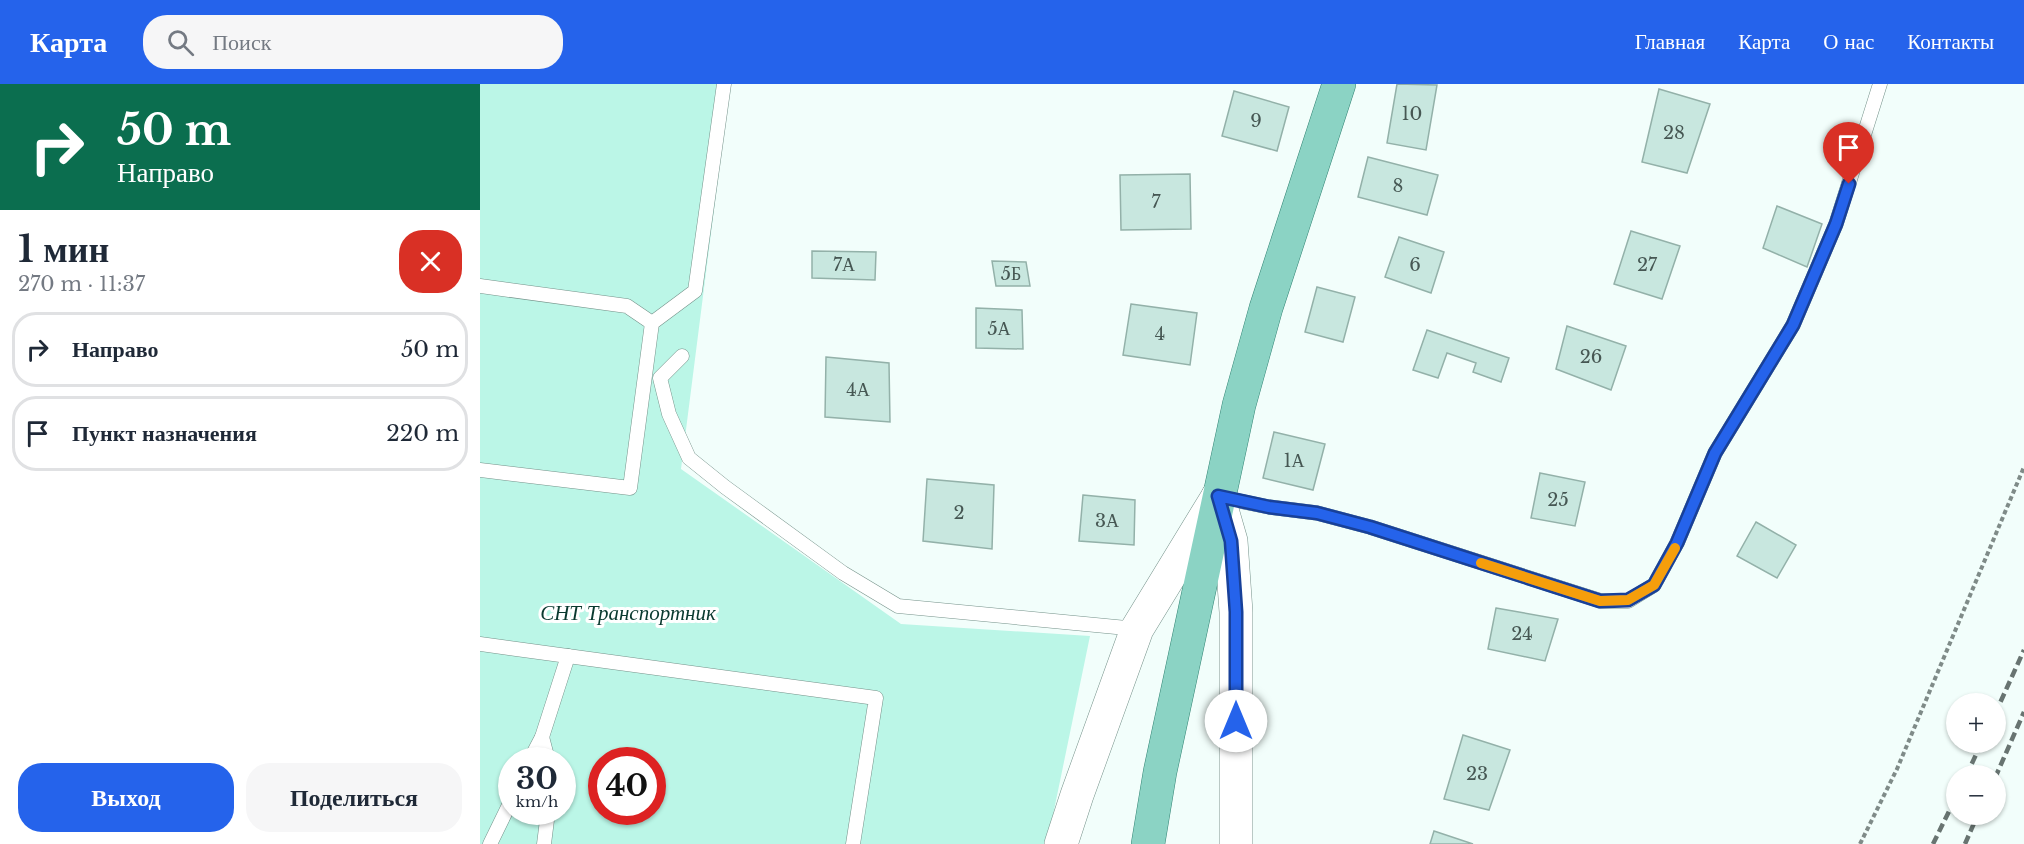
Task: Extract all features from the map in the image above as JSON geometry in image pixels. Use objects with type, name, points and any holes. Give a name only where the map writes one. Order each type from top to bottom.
[{"type":"main road","points":[[1148,844],[1163,761],[1239,405],[1266,308],[1339,84]]},
{"type":"street","points":[[1061,844],[1137,629],[1218,496]]},
{"type":"street","points":[[1218,496],[1231,541],[1236,612],[1236,844]]},
{"type":"lane","points":[[480,470],[630,488],[652,322],[695,291],[724,84]]},
{"type":"lane","points":[[1218,496],[1338,518],[1600,601],[1628,600],[1654,585],[1677,543],[1715,453],[1793,325],[1836,224],[1880,84]]},
{"type":"lane","points":[[480,286],[627,306],[652,322]]},
{"type":"lane","points":[[682,356],[660,378],[669,414],[689,458],[725,488],[843,573],[898,606],[1137,629]]},
{"type":"lane","points":[[480,644],[876,698],[853,844]]},
{"type":"lane","points":[[537,747],[568,656]]},
{"type":"lane","points":[[542,737],[545,747]]},
{"type":"lane","points":[[490,844],[499,825]]},
{"type":"lane","points":[[544,844],[546,825]]},
{"type":"path","points":[[1860,844],[1897,769],[2024,467]]},
{"type":"green space","name":"СНТ Транспортник","points":[[480,84],[730,84],[681,469],[901,624],[1090,636],[1047,844],[480,844]]},
{"type":"building","points":[[1397,84],[1437,85],[1426,150],[1387,143]]},
{"type":"building","points":[[1659,89],[1710,104],[1687,173],[1642,162]]},
{"type":"building","points":[[1234,91],[1289,107],[1277,151],[1222,136]]},
{"type":"building","points":[[1368,157],[1438,175],[1427,215],[1358,197]]},
{"type":"building","points":[[1190,174],[1191,229],[1121,230],[1120,175]]},
{"type":"building","points":[[1777,206],[1822,224],[1807,267],[1763,248]]},
{"type":"building","points":[[1631,231],[1680,246],[1662,299],[1614,284]]},
{"type":"building","points":[[1399,237],[1444,252],[1431,293],[1385,277]]},
{"type":"building","points":[[812,251],[876,252],[875,280],[812,278]]},
{"type":"building","points":[[992,261],[1026,262],[1030,286],[996,286]]},
{"type":"building","points":[[1317,287],[1355,297],[1343,342],[1305,332]]},
{"type":"building","points":[[1131,304],[1197,313],[1190,365],[1123,355]]},
{"type":"building","points":[[976,308],[1022,310],[1023,349],[976,348]]},
{"type":"building","points":[[1567,326],[1626,346],[1611,390],[1556,369]]},
{"type":"building","points":[[1427,330],[1509,358],[1501,382],[1473,372],[1476,363],[1447,353],[1438,378],[1413,370]]},
{"type":"building","points":[[826,357],[889,363],[890,422],[825,417]]},
{"type":"building","points":[[1274,432],[1325,444],[1313,490],[1263,478]]},
{"type":"building","points":[[1540,473],[1585,482],[1575,526],[1531,518]]},
{"type":"building","points":[[927,479],[994,485],[992,549],[923,541]]},
{"type":"building","points":[[1083,495],[1135,500],[1134,545],[1079,541]]},
{"type":"building","points":[[1756,522],[1796,545],[1777,578],[1737,556]]},
{"type":"building","points":[[1496,608],[1558,619],[1545,661],[1488,649]]},
{"type":"building","points":[[1463,735],[1510,750],[1489,810],[1444,799]]},
{"type":"building","points":[[1434,831],[1473,844],[1430,844]]},
{"type":"railway","points":[[2005,693],[2024,650]]},
{"type":"railway","points":[[2001,765],[2024,712]]},
{"type":"railway","points":[[1971,765],[1977,753]]},
{"type":"railway","points":[[1933,844],[1946,817]]},
{"type":"railway","points":[[1965,844],[1973,825]]},
{"type":"slow traffic","points":[[1481,563],[1600,601],[1628,600],[1654,585],[1675,548]]},
{"type":"route","points":[[1236,721],[1236,612],[1231,541],[1218,496],[1269,507],[1317,513],[1370,527],[1600,601],[1628,600],[1654,585],[1677,543],[1715,453],[1793,325],[1836,224],[1849,184]]}]
